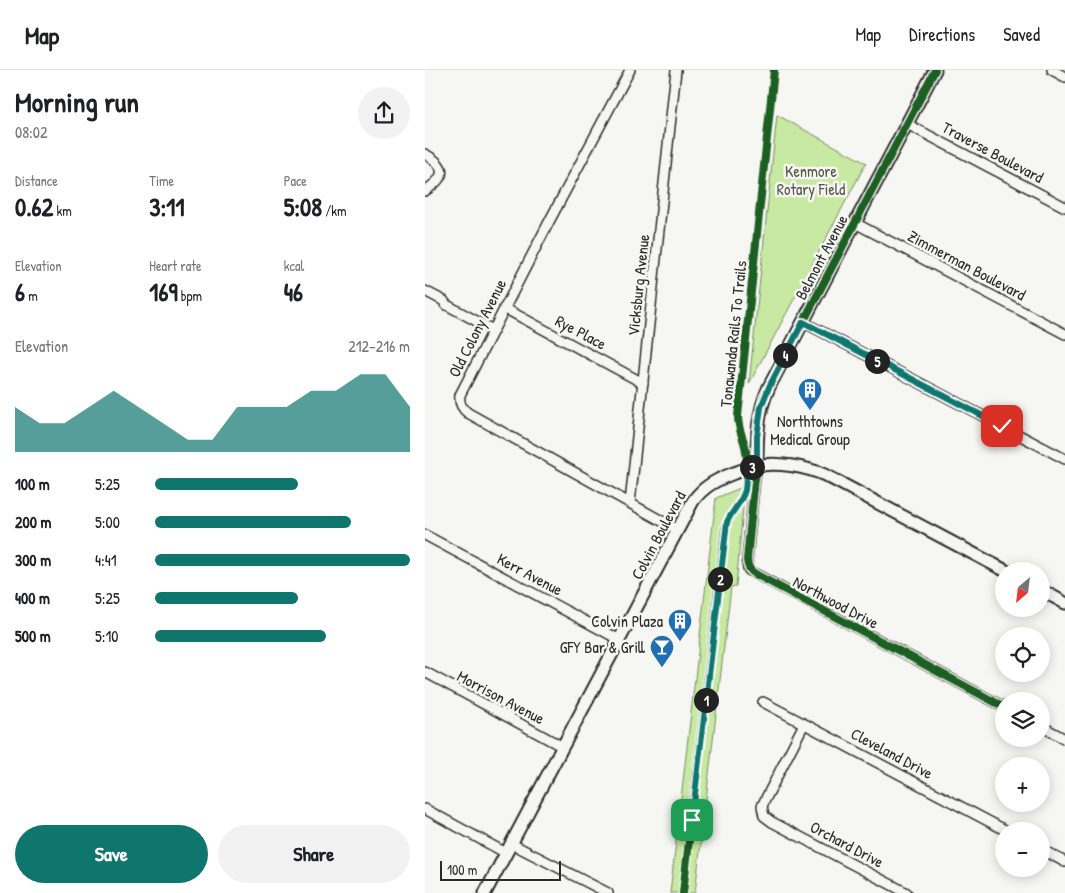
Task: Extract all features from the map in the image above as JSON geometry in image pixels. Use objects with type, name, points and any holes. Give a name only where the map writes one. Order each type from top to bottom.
[{"type":"street","name":"Old Colony Avenue","points":[[630,70],[460,395],[461,405],[463,410],[468,413],[678,530]]},
{"type":"street","name":"Vicksburg Avenue","points":[[630,503],[676,70]]},
{"type":"street","name":"Belmont Avenue","points":[[757,465],[757,437],[761,407],[769,387],[935,70]]},
{"type":"street","points":[[1052,70],[1065,77]]},
{"type":"street","name":"Traverse Boulevard","points":[[907,124],[1065,207]]},
{"type":"street","points":[[425,154],[435,159],[441,170],[439,179],[425,191]]},
{"type":"street","name":"Zimmerman Boulevard","points":[[855,223],[1065,334]]},
{"type":"street","points":[[425,291],[493,330]]},
{"type":"street","name":"Rye Place","points":[[504,308],[643,383]]},
{"type":"street","points":[[803,322],[1065,459]]},
{"type":"street","name":"Colvin Boulevard","points":[[485,893],[693,501],[706,487],[721,478],[757,465],[791,465],[807,468],[825,475],[995,565]]},
{"type":"street","name":"Northwood Drive","points":[[757,465],[747,560],[750,571],[995,702]]},
{"type":"street","name":"Kerr Avenue","points":[[425,535],[620,640]]},
{"type":"street","points":[[1050,595],[1065,603]]},
{"type":"street","name":"Morrison Avenue","points":[[425,672],[563,747]]},
{"type":"street","name":"Cleveland Drive","points":[[763,702],[995,825]]},
{"type":"street","name":"Orchard Drive","points":[[804,724],[762,806],[764,816],[907,893]]},
{"type":"street","points":[[1050,731],[1065,739]]},
{"type":"street","points":[[425,809],[608,893]]},
{"type":"street","points":[[1050,854],[1065,862]]},
{"type":"green space","name":"Kenmore Rotary Field","points":[[777,115],[866,163],[749,384]]},
{"type":"green space","points":[[745,486],[736,586],[731,587],[695,893],[670,893],[716,498]]},
{"type":"cycle path","name":"Tonawanda Rails To Trails","points":[[683,893],[725,529],[729,518],[741,500],[746,485],[746,451],[739,428],[738,416],[774,70]]},
{"type":"cycle path","points":[[935,70],[764,397],[759,417],[757,465],[747,560],[750,569],[757,575],[995,702]]},
{"type":"place","name":"Northtowns Medical Group","points":[[810,411]]},
{"type":"place","name":"Colvin Plaza","points":[[680,642]]},
{"type":"place","name":"GFY Bar & Grill","points":[[662,668]]},
{"type":"route","points":[[692,820],[725,529],[730,514],[741,500],[745,490],[746,469],[757,465],[759,417],[764,397],[803,322],[1002,426]]}]
